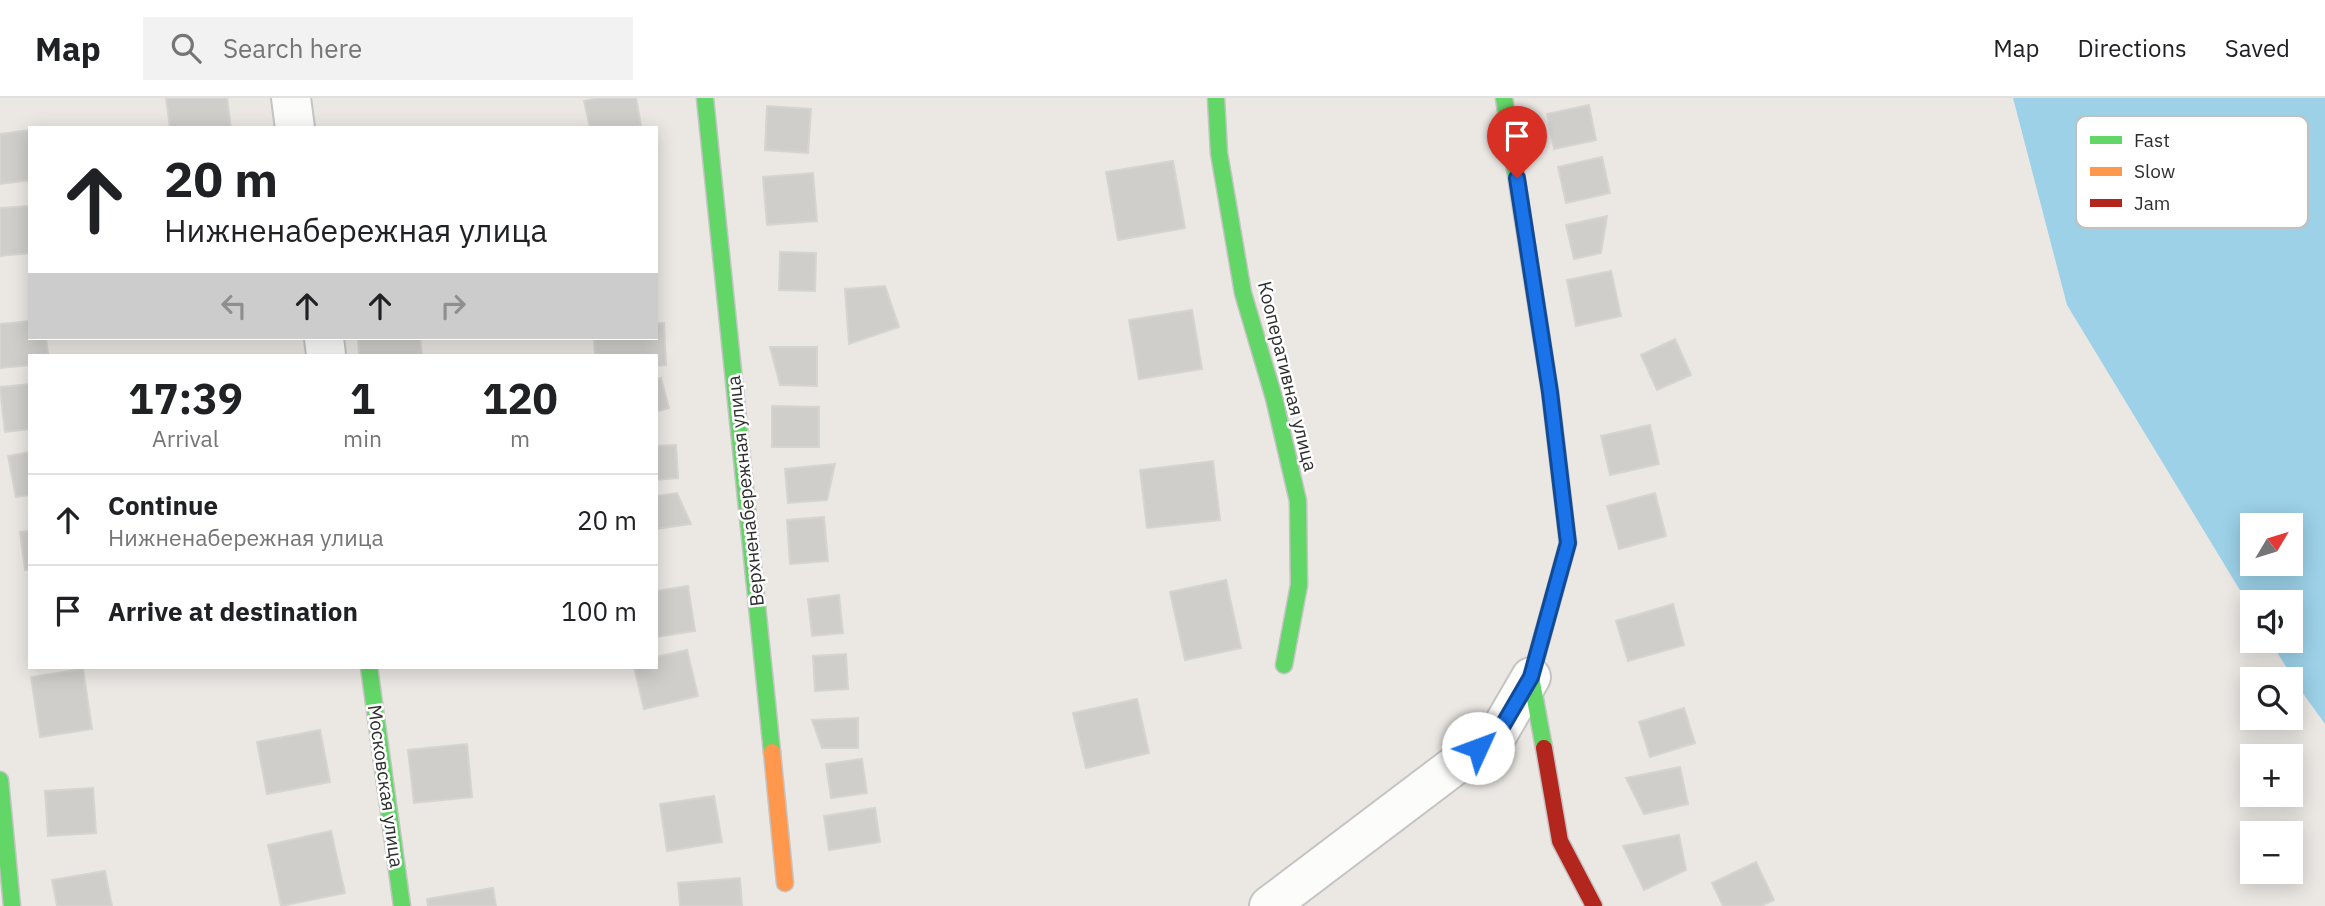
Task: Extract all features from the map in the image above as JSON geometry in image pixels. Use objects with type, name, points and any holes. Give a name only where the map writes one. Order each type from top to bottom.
[{"type":"street","points":[[291,98],[295,126]]},
{"type":"street","name":"Верхненабережная улица","points":[[705,98],[785,883]]},
{"type":"street","name":"Кооперативная улица","points":[[1216,98],[1219,153],[1243,293],[1274,398],[1298,501],[1299,586],[1284,665]]},
{"type":"street","points":[[1269,906],[1499,732],[1531,677],[1568,543],[1550,392],[1504,98]]},
{"type":"street","name":"Московская улица","points":[[369,669],[402,906]]},
{"type":"street","points":[[1531,677],[1560,841],[1594,906]]},
{"type":"street","points":[[0,780],[12,906]]},
{"type":"water","points":[[2013,98],[2325,98],[2325,724],[2303,693],[2303,667],[2286,667],[2278,653],[2303,653],[2303,590],[2240,590],[2067,305]]},
{"type":"building","points":[[166,98],[227,98],[231,126],[170,126]]},
{"type":"building","points":[[599,98],[636,98],[641,125],[590,126],[584,101]]},
{"type":"building","points":[[1589,105],[1596,140],[1554,149],[1547,114]]},
{"type":"building","points":[[767,106],[811,109],[808,153],[765,150]]},
{"type":"building","points":[[28,130],[28,180],[0,184],[0,134]]},
{"type":"building","points":[[1602,157],[1610,193],[1566,203],[1558,167]]},
{"type":"building","points":[[1173,161],[1185,228],[1118,240],[1106,172]]},
{"type":"building","points":[[813,173],[817,221],[767,225],[763,177]]},
{"type":"building","points":[[28,206],[28,253],[0,256],[0,208]]},
{"type":"building","points":[[1607,216],[1601,253],[1574,259],[1566,225]]},
{"type":"building","points":[[780,252],[816,253],[815,291],[779,290]]},
{"type":"building","points":[[1611,271],[1621,316],[1576,326],[1567,280]]},
{"type":"building","points":[[885,286],[899,327],[849,344],[845,289]]},
{"type":"building","points":[[1192,310],[1202,369],[1139,379],[1129,320]]},
{"type":"building","points":[[28,321],[28,340],[46,340],[48,354],[28,354],[28,365],[0,368],[0,324]]},
{"type":"building","points":[[664,323],[666,365],[658,366],[658,354],[595,354],[594,340],[658,340],[658,324]]},
{"type":"building","points":[[1675,339],[1691,375],[1657,390],[1641,355]]},
{"type":"building","points":[[358,340],[420,340],[422,354],[359,354]]},
{"type":"building","points":[[770,347],[817,347],[817,386],[780,385]]},
{"type":"building","points":[[661,378],[669,408],[658,411],[658,379]]},
{"type":"building","points":[[28,384],[28,429],[5,432],[0,387]]},
{"type":"building","points":[[772,406],[819,407],[819,447],[772,447]]},
{"type":"building","points":[[1650,425],[1659,464],[1610,475],[1601,436]]},
{"type":"building","points":[[676,445],[678,478],[658,480],[658,446]]},
{"type":"building","points":[[28,452],[28,495],[16,497],[8,456]]},
{"type":"building","points":[[1213,461],[1220,520],[1147,528],[1140,470]]},
{"type":"building","points":[[835,464],[827,500],[788,503],[785,469]]},
{"type":"building","points":[[677,493],[691,524],[658,529],[658,496]]},
{"type":"building","points":[[1655,493],[1666,536],[1619,549],[1607,506]]},
{"type":"building","points":[[824,517],[828,561],[790,564],[787,520]]},
{"type":"building","points":[[28,531],[28,570],[25,570],[20,532]]},
{"type":"building","points":[[1226,580],[1241,648],[1185,660],[1170,592]]},
{"type":"building","points":[[688,586],[695,631],[658,637],[658,591]]},
{"type":"building","points":[[839,595],[843,633],[812,636],[808,599]]},
{"type":"building","points":[[1673,604],[1684,645],[1628,661],[1616,621]]},
{"type":"building","points":[[687,650],[698,696],[644,709],[634,669],[658,669],[658,657]]},
{"type":"building","points":[[846,654],[848,689],[815,691],[813,656]]},
{"type":"building","points":[[83,669],[92,729],[40,737],[31,677]]},
{"type":"building","points":[[1137,699],[1149,753],[1086,768],[1073,713]]},
{"type":"building","points":[[1684,708],[1695,743],[1650,757],[1639,722]]},
{"type":"building","points":[[858,718],[858,748],[822,748],[812,720]]},
{"type":"building","points":[[320,730],[330,782],[267,794],[257,742]]},
{"type":"building","points":[[467,744],[472,797],[414,803],[408,750]]},
{"type":"building","points":[[862,759],[867,793],[831,798],[826,764]]},
{"type":"building","points":[[1680,767],[1688,804],[1644,814],[1626,778]]},
{"type":"building","points":[[93,788],[96,833],[48,836],[45,791]]},
{"type":"building","points":[[714,796],[722,842],[667,851],[660,804]]},
{"type":"building","points":[[875,808],[880,842],[829,850],[824,816]]},
{"type":"building","points":[[331,831],[345,893],[281,906],[268,845]]},
{"type":"building","points":[[1679,835],[1686,870],[1644,890],[1623,846]]},
{"type":"building","points":[[1756,862],[1774,900],[1761,906],[1723,906],[1712,883]]},
{"type":"building","points":[[105,871],[112,906],[57,906],[52,880]]},
{"type":"building","points":[[740,878],[742,906],[680,906],[678,883]]},
{"type":"building","points":[[493,888],[496,906],[428,906],[427,899]]},
{"type":"traffic: fast","points":[[705,98],[772,752]]},
{"type":"traffic: fast","points":[[1216,98],[1219,153],[1243,293],[1274,398],[1298,501],[1299,585],[1284,665]]},
{"type":"traffic: fast","points":[[1504,98],[1550,392],[1568,543],[1531,677],[1544,748]]},
{"type":"traffic: fast","points":[[369,669],[402,906]]},
{"type":"traffic: fast","points":[[0,780],[12,906]]},
{"type":"traffic: slow","points":[[772,752],[785,883]]},
{"type":"traffic: jam","points":[[1544,748],[1560,841],[1594,906]]},
{"type":"route","points":[[1478,748],[1499,732],[1531,677],[1568,543],[1550,392],[1517,178]]}]
